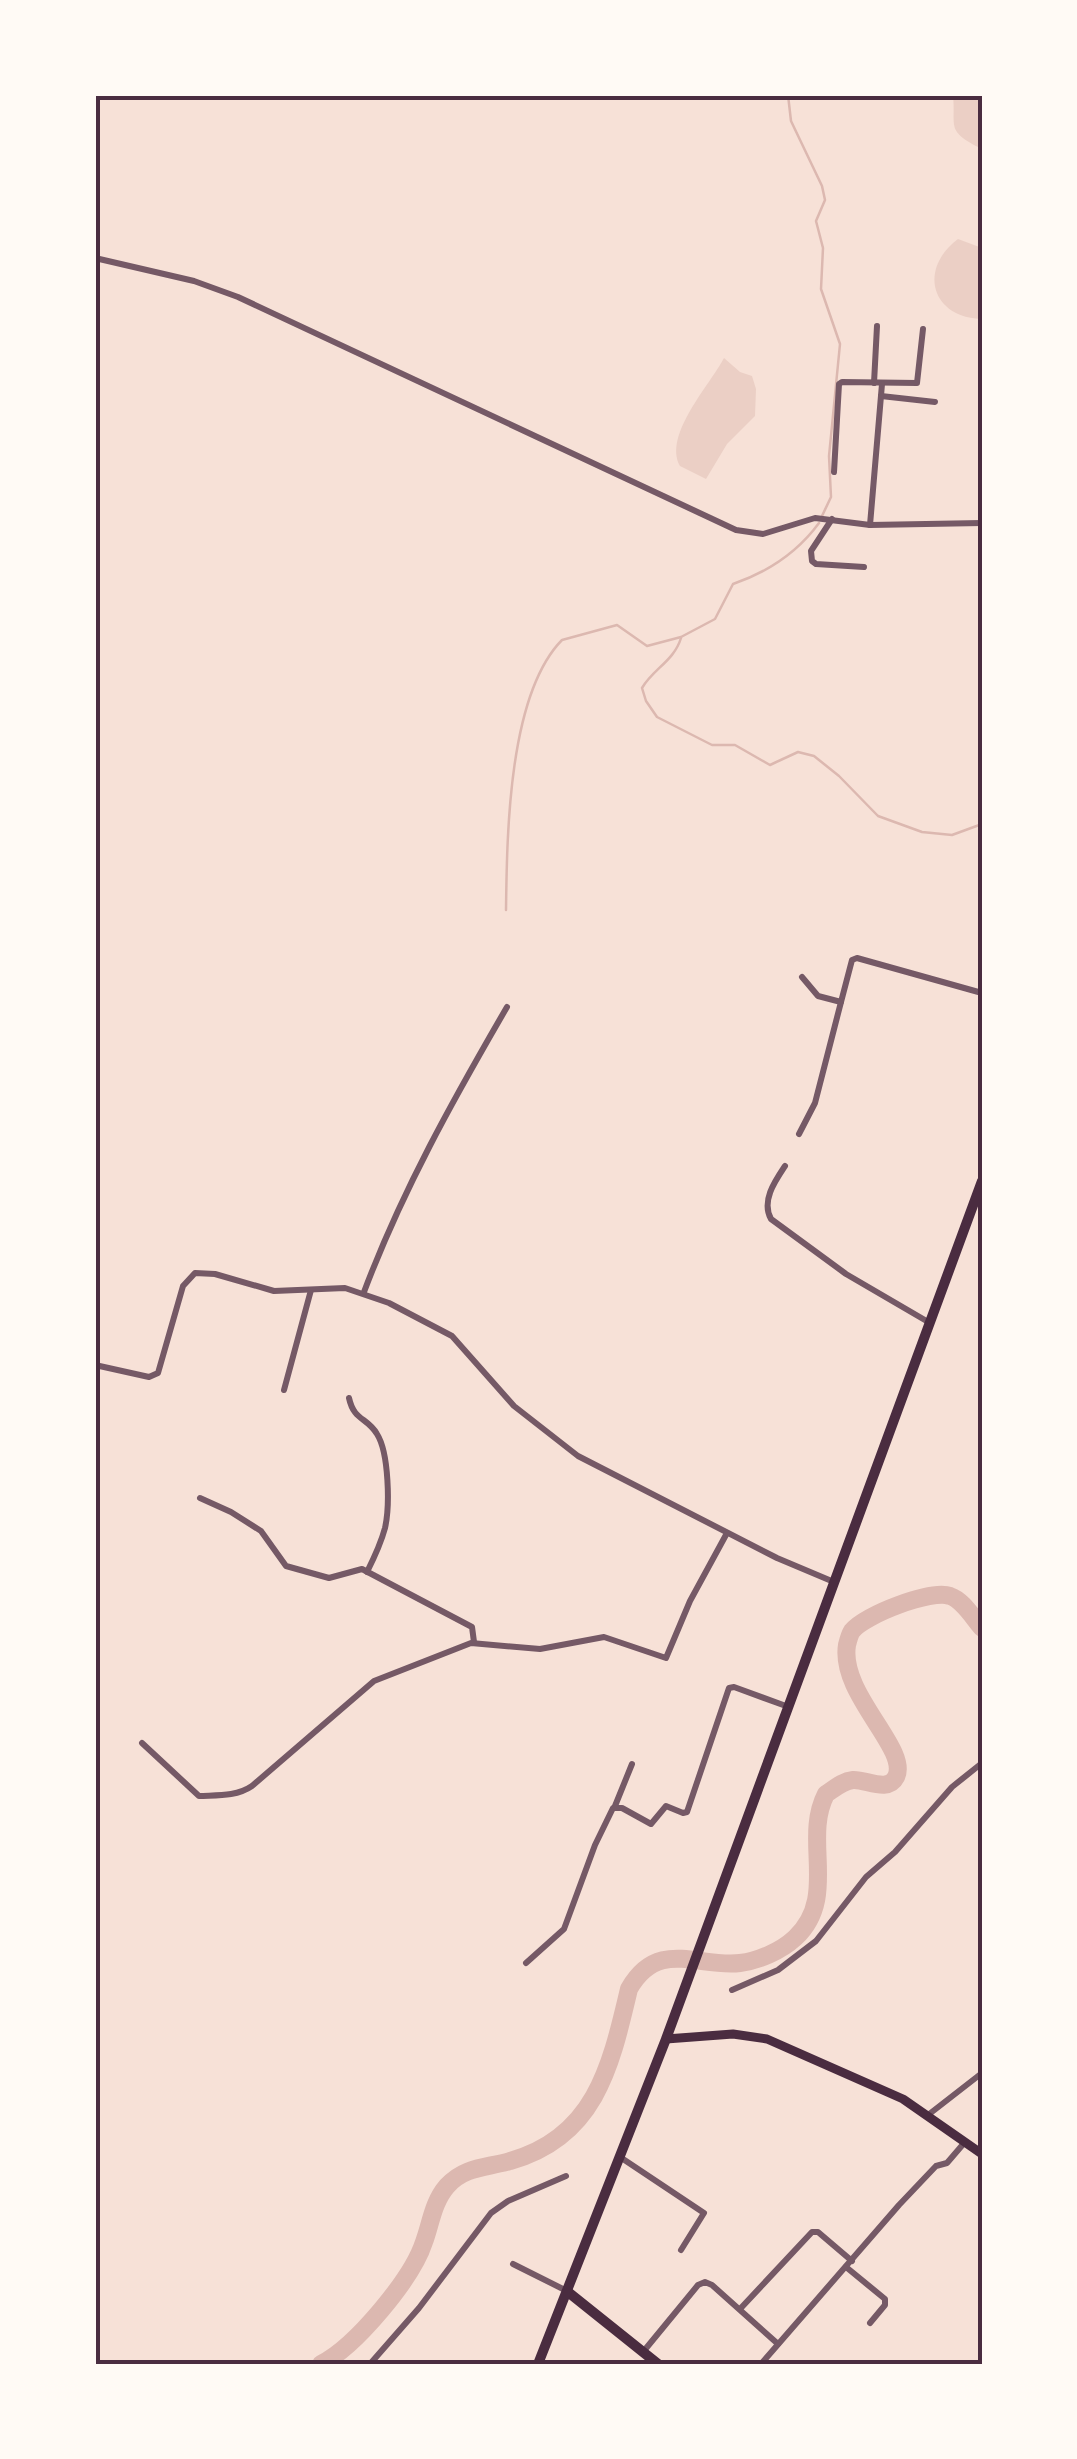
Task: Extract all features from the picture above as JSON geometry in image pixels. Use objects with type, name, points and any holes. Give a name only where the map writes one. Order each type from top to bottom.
[{"type":"highway","points":[[538,2364],[701,1946],[982,1181]]},
{"type":"highway","points":[[568,2292],[658,2364]]},
{"type":"main road","points":[[666,2038],[733,2034],[767,2038],[903,2099],[982,2154]]},
{"type":"street","points":[[95,258],[194,281],[238,298],[736,530],[764,534],[814,519],[870,525],[982,523]]},
{"type":"street","points":[[870,525],[882,396],[878,384],[877,326]]},
{"type":"street","points":[[834,472],[838,387],[842,382],[914,384],[920,378],[923,330]]},
{"type":"street","points":[[914,384],[914,398]]},
{"type":"street","points":[[882,396],[935,402]]},
{"type":"street","points":[[832,519],[812,551],[812,560],[816,564],[864,567]]},
{"type":"street","points":[[799,1134],[815,1104],[852,960],[857,958],[982,993]]},
{"type":"street","points":[[802,977],[818,996],[841,1002]]},
{"type":"street","points":[[364,1292],[403,1194],[507,1008]]},
{"type":"street","points":[[786,1166],[773,1184],[767,1212],[846,1274],[931,1323]]},
{"type":"street","points":[[95,1365],[149,1377],[158,1373],[182,1286],[195,1273],[214,1274],[274,1291],[344,1288],[364,1292],[452,1336],[522,1414],[578,1456],[727,1533],[834,1582]]},
{"type":"street","points":[[284,1390],[311,1290]]},
{"type":"street","points":[[349,1398],[354,1413],[379,1436],[384,1455],[386,1515],[367,1572]]},
{"type":"street","points":[[200,1498],[261,1531],[286,1566],[329,1578],[356,1569],[367,1572],[472,1628],[474,1642]]},
{"type":"street","points":[[142,1743],[200,1797],[242,1792],[374,1681],[474,1642],[540,1649],[604,1638],[666,1658],[690,1601],[727,1533]]},
{"type":"street","points":[[615,1807],[652,1824],[666,1806],[686,1813],[729,1688],[786,1706]]},
{"type":"street","points":[[732,1990],[778,1970],[816,1941],[866,1877],[952,1787],[982,1763]]},
{"type":"street","points":[[526,1963],[564,1929],[595,1845],[632,1764]]},
{"type":"street","points":[[928,2115],[982,2073]]},
{"type":"street","points":[[761,2364],[936,2166],[947,2163],[966,2142]]},
{"type":"street","points":[[620,2157],[704,2213],[681,2250]]},
{"type":"street","points":[[370,2364],[491,2214],[508,2201],[566,2176]]},
{"type":"street","points":[[740,2310],[812,2232],[818,2232],[885,2300],[870,2324]]},
{"type":"street","points":[[513,2264],[568,2292]]},
{"type":"street","points":[[643,2352],[701,2283],[712,2285],[778,2344]]},
{"type":"shaded area","points":[[953,95],[982,95],[982,159],[978,147],[957,132]]},
{"type":"shaded area","points":[[958,239],[982,248],[981,319],[951,310],[936,290],[938,264]]},
{"type":"shaded area","points":[[724,358],[740,372],[752,376],[756,389],[755,416],[727,444],[706,479],[680,466],[676,454],[678,440],[690,411]]},
{"type":"waterway","points":[[788,95],[791,121],[825,200],[816,221],[823,248],[821,289],[840,344],[829,456],[831,497],[822,516]]},
{"type":"waterway","points":[[506,910],[510,807],[521,730],[544,664],[562,640],[617,625],[647,646],[681,637],[715,619],[733,584],[781,560],[819,523]]},
{"type":"waterway","points":[[681,638],[674,653],[642,688],[657,717],[712,745],[735,745],[770,765],[798,752],[814,756],[878,816],[922,832],[952,835],[982,824]]},
{"type":"waterway","points":[[321,2364],[365,2328],[408,2274],[424,2242],[435,2206],[454,2179],[539,2150],[581,2116],[606,2070],[629,1989],[640,1973],[666,1960],[754,1960],[789,1943],[808,1922],[818,1887],[817,1830],[826,1794],[849,1781],[888,1784],[896,1777],[898,1765],[853,1682],[847,1664],[852,1631],[884,1611],[941,1595],[959,1601],[982,1628]]}]
